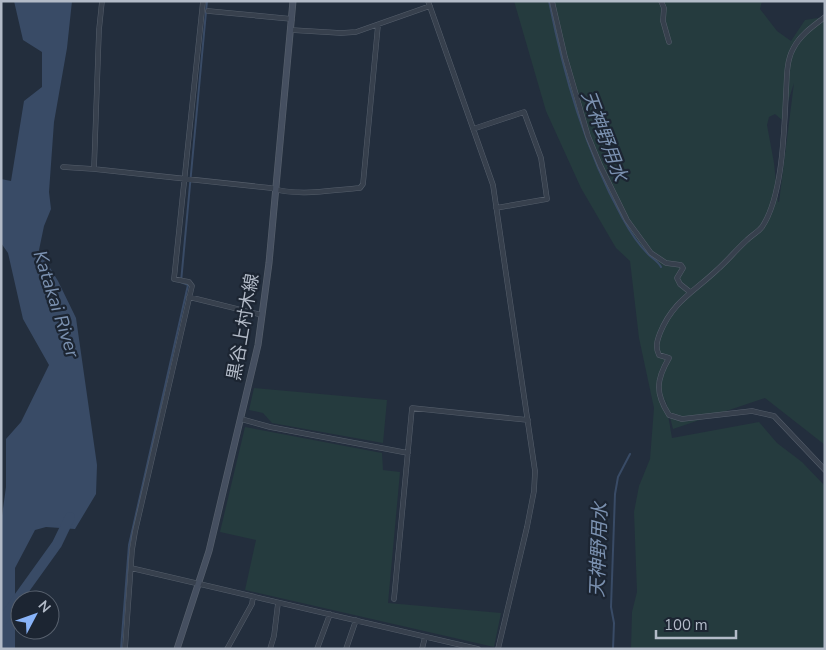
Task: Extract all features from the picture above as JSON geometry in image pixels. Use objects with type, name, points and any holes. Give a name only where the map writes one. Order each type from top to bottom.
[{"type":"main road","name":"黒谷上村木線","points":[[177,649],[217,520],[258,345],[293,1]]},
{"type":"street","points":[[94,169],[99,30],[102,1]]},
{"type":"street","points":[[125,649],[134,532],[192,286],[189,282],[174,279],[203,1]]},
{"type":"street","points":[[552,1],[565,57],[588,136],[600,165],[627,220],[637,235],[651,253],[660,260],[666,263],[681,265],[684,268],[677,278],[680,284],[690,292]]},
{"type":"street","points":[[661,1],[664,8],[663,21],[669,42]]},
{"type":"street","points":[[291,30],[356,32],[429,4],[493,185],[535,471],[534,492],[498,649]]},
{"type":"street","points":[[208,11],[292,18]]},
{"type":"street","points":[[825,17],[802,35],[788,59],[784,130],[778,177],[773,203],[761,228],[718,270],[676,305],[665,321],[656,349],[659,355],[669,358],[663,369],[658,390],[661,402],[669,415],[682,419],[752,412],[774,416],[825,470]]},
{"type":"street","points":[[62,167],[275,189],[315,191],[360,188],[363,184],[378,25]]},
{"type":"street","points":[[474,129],[524,112],[541,158],[547,199],[496,208]]},
{"type":"street","points":[[189,297],[262,315]]},
{"type":"street","points":[[394,600],[412,408],[528,420]]},
{"type":"street","points":[[241,419],[270,427],[408,453]]},
{"type":"street","points":[[131,568],[478,649]]},
{"type":"street","points":[[227,649],[254,597]]},
{"type":"street","points":[[270,649],[274,636],[278,603]]},
{"type":"street","points":[[317,649],[330,614]]},
{"type":"street","points":[[346,649],[356,620]]},
{"type":"street","points":[[422,649],[425,636]]},
{"type":"green space","points":[[514,1],[762,1],[760,9],[777,31],[791,41],[805,20],[824,17],[825,445],[765,398],[673,429],[665,397],[672,438],[759,422],[777,443],[802,462],[825,486],[825,649],[631,649],[632,612],[637,592],[634,512],[639,486],[650,459],[654,408],[639,338],[630,261],[616,248],[581,188],[546,111]],"holes":[[[794,83],[779,202],[767,125],[769,117],[775,114],[782,120]]]},
{"type":"green space","points":[[254,388],[387,400],[383,443],[272,423],[263,413],[249,410]]},
{"type":"green space","points":[[245,427],[382,453],[383,470],[400,472],[388,603],[501,613],[494,647],[245,590],[256,540],[220,532]]},
{"type":"water","points":[[14,1],[72,1],[67,48],[54,122],[49,192],[51,209],[44,226],[39,250],[58,281],[76,318],[97,465],[96,494],[75,529],[46,527],[35,530],[15,568],[15,590],[10,590],[10,640],[15,640],[15,649],[1,649],[1,523],[6,487],[6,439],[21,422],[49,365],[23,319],[8,253],[1,243],[1,179],[11,181],[24,101],[42,87],[42,52],[23,40]]},
{"type":"waterway","points":[[121,649],[129,545],[188,285],[181,282],[207,1]]},
{"type":"waterway","name":"天神野用水","points":[[549,1],[569,85],[597,166],[630,232],[661,267]]},
{"type":"waterway","name":"天神野用水","points":[[613,649],[614,623],[611,607],[615,494],[618,477],[630,454]]},
{"type":"waterway","name":"Katakai River","points":[[1,622],[57,544],[70,517]]}]
